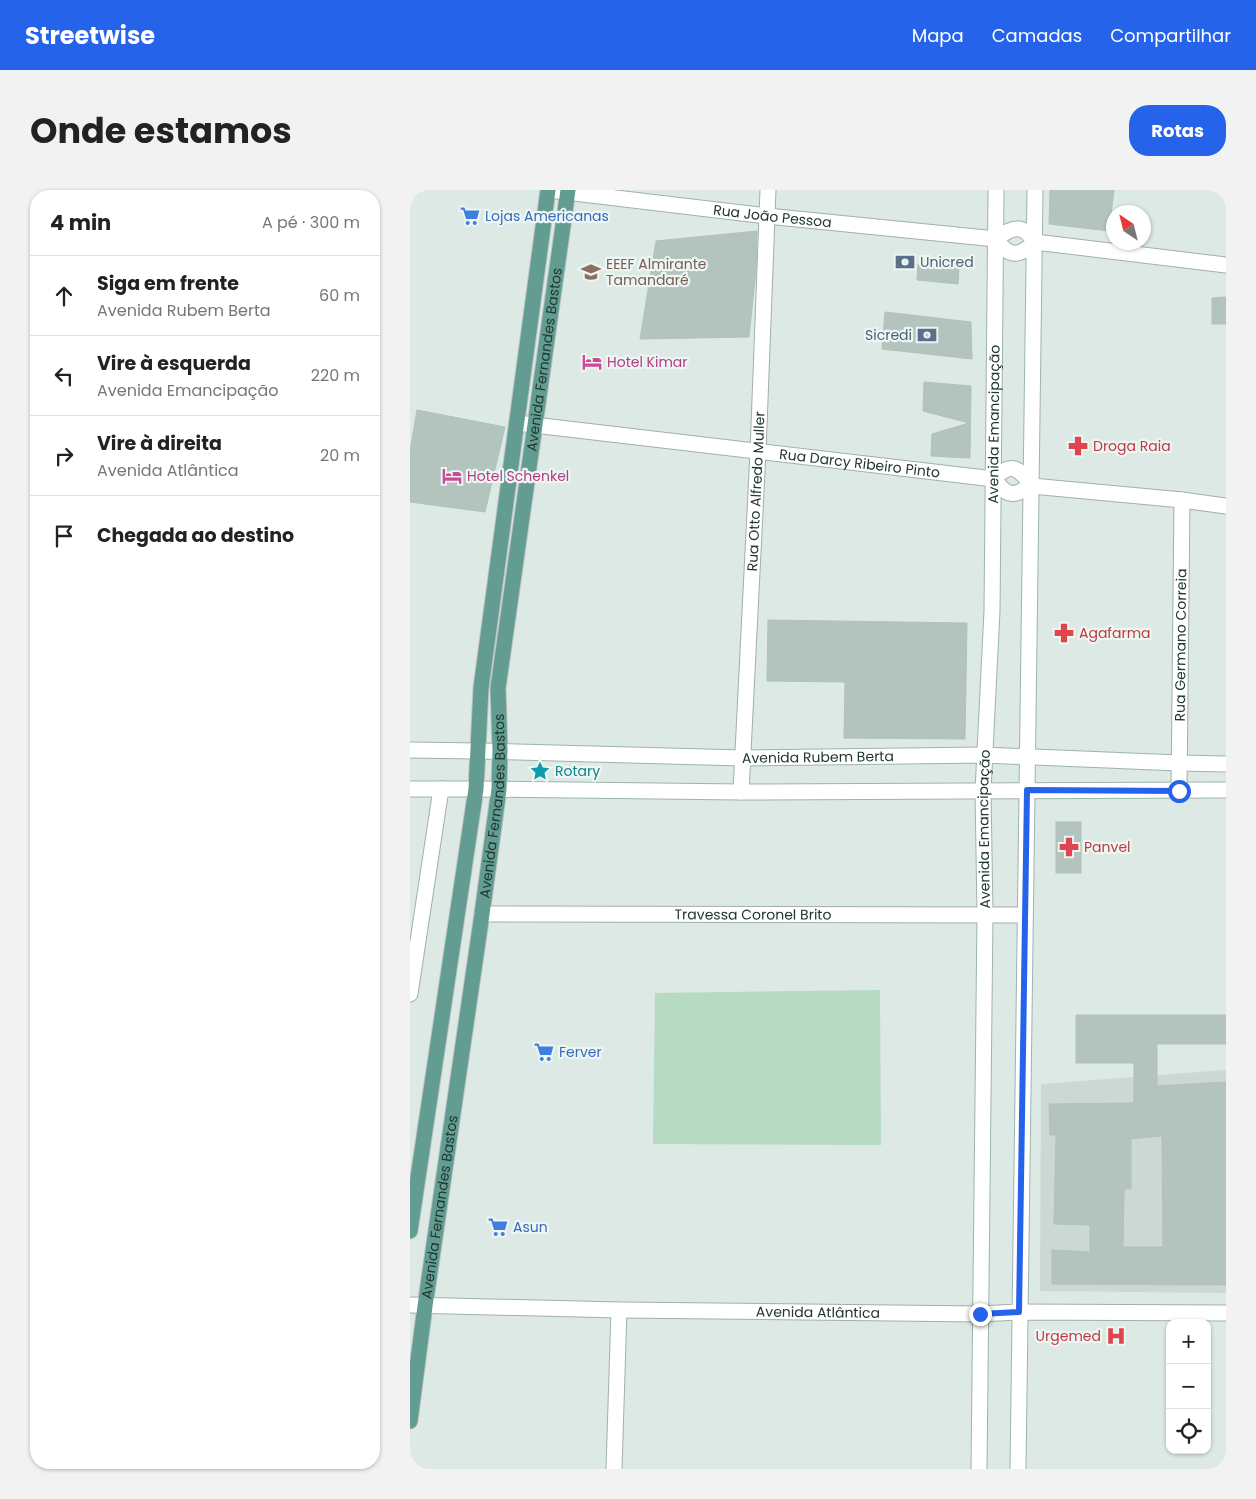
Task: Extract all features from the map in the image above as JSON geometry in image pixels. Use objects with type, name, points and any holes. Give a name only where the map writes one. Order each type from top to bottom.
[{"type":"main road","name":"Avenida Fernandes Bastos","points":[[410,1231],[416,1149],[476,789],[481,688],[548,190]]},
{"type":"main road","name":"Avenida Fernandes Bastos","points":[[410,1421],[418,1305],[482,914],[499,789],[498,688],[568,191]]},
{"type":"street","name":"Rua João Pessoa","points":[[548,190],[767,216],[996,239]]},
{"type":"street","name":"Rua Otto Alfredo Muller","points":[[741,792],[758,452],[768,190]]},
{"type":"street","name":"Avenida Emancipação","points":[[979,1469],[985,914],[983,791],[992,611],[996,190]]},
{"type":"street","points":[[1018,1469],[1035,190]]},
{"type":"street","points":[[1035,242],[1029,233],[1019,228],[1006,232],[996,239],[1004,250],[1011,254],[1019,254],[1035,242],[1226,265]]},
{"type":"street","name":"Rua Darcy Ribeiro Pinto","points":[[517,423],[994,479]]},
{"type":"street","points":[[1032,486],[1023,474],[1013,468],[1002,472],[994,479],[1001,489],[1011,494],[1016,494],[1032,486],[1226,506]]},
{"type":"street","name":"Rua Germano Correia","points":[[1179,791],[1182,500]]},
{"type":"street","name":"Avenida Rubem Berta","points":[[410,750],[743,758],[984,755],[1226,764]]},
{"type":"street","points":[[410,789],[741,792],[1226,790]]},
{"type":"street","points":[[410,994],[441,789]]},
{"type":"street","name":"Travessa Coronel Brito","points":[[482,914],[1025,915]]},
{"type":"street","name":"Avenida Atlântica","points":[[418,1305],[619,1310],[980,1314],[1019,1312],[1226,1313]]},
{"type":"street","points":[[614,1469],[619,1310]]},
{"type":"shaded area","points":[[1226,1070],[1226,1293],[1040,1291],[1041,1084]]},
{"type":"green space","points":[[880,990],[881,1145],[653,1144],[655,993]]},
{"type":"building","points":[[1050,190],[1114,190],[1112,205],[1106,205],[1106,231],[1049,224]]},
{"type":"building","points":[[757,231],[756,270],[749,337],[640,339],[656,241]]},
{"type":"building","points":[[918,264],[959,268],[958,284],[917,280]]},
{"type":"building","points":[[1226,297],[1226,324],[1212,324],[1212,298]]},
{"type":"building","name":"Sicredi","points":[[885,312],[971,322],[972,359],[882,349]]},
{"type":"building","points":[[924,382],[971,386],[970,458],[931,456],[932,434],[969,423],[923,411]]},
{"type":"building","name":"Hotel Schenkel","points":[[417,410],[505,427],[485,512],[410,502],[410,451]]},
{"type":"building","points":[[768,620],[967,623],[965,739],[844,738],[845,682],[767,681]]},
{"type":"building","name":"Panvel","points":[[1056,822],[1081,822],[1081,873],[1056,873]]},
{"type":"building","points":[[1076,1015],[1226,1015],[1226,1044],[1157,1044],[1157,1086],[1226,1082],[1226,1285],[1052,1284],[1052,1250],[1090,1252],[1090,1225],[1054,1224],[1056,1135],[1050,1135],[1049,1104],[1134,1103],[1134,1063],[1076,1063]],"holes":[[[1162,1136],[1163,1247],[1123,1247],[1124,1189],[1131,1189],[1131,1139]]]},
{"type":"place","name":"Lojas Americanas","points":[[470,216]]},
{"type":"place","name":"Unicred","points":[[905,262]]},
{"type":"place","name":"EEEF Almirante Tamandaré","points":[[591,272]]},
{"type":"place","name":"Sicredi","points":[[927,335]]},
{"type":"place","name":"Hotel Kimar","points":[[592,362]]},
{"type":"place","name":"Droga Raia","points":[[1078,446]]},
{"type":"place","name":"Hotel Schenkel","points":[[452,476]]},
{"type":"place","name":"Agafarma","points":[[1064,633]]},
{"type":"place","name":"Rotary","points":[[540,771]]},
{"type":"place","name":"Panvel","points":[[1069,847]]},
{"type":"place","name":"Ferver","points":[[544,1052]]},
{"type":"place","name":"Asun","points":[[498,1227]]},
{"type":"place","name":"Urgemed","points":[[1116,1336]]},
{"type":"route","points":[[980,1314],[1019,1312],[1027,790],[1179,791]]}]
